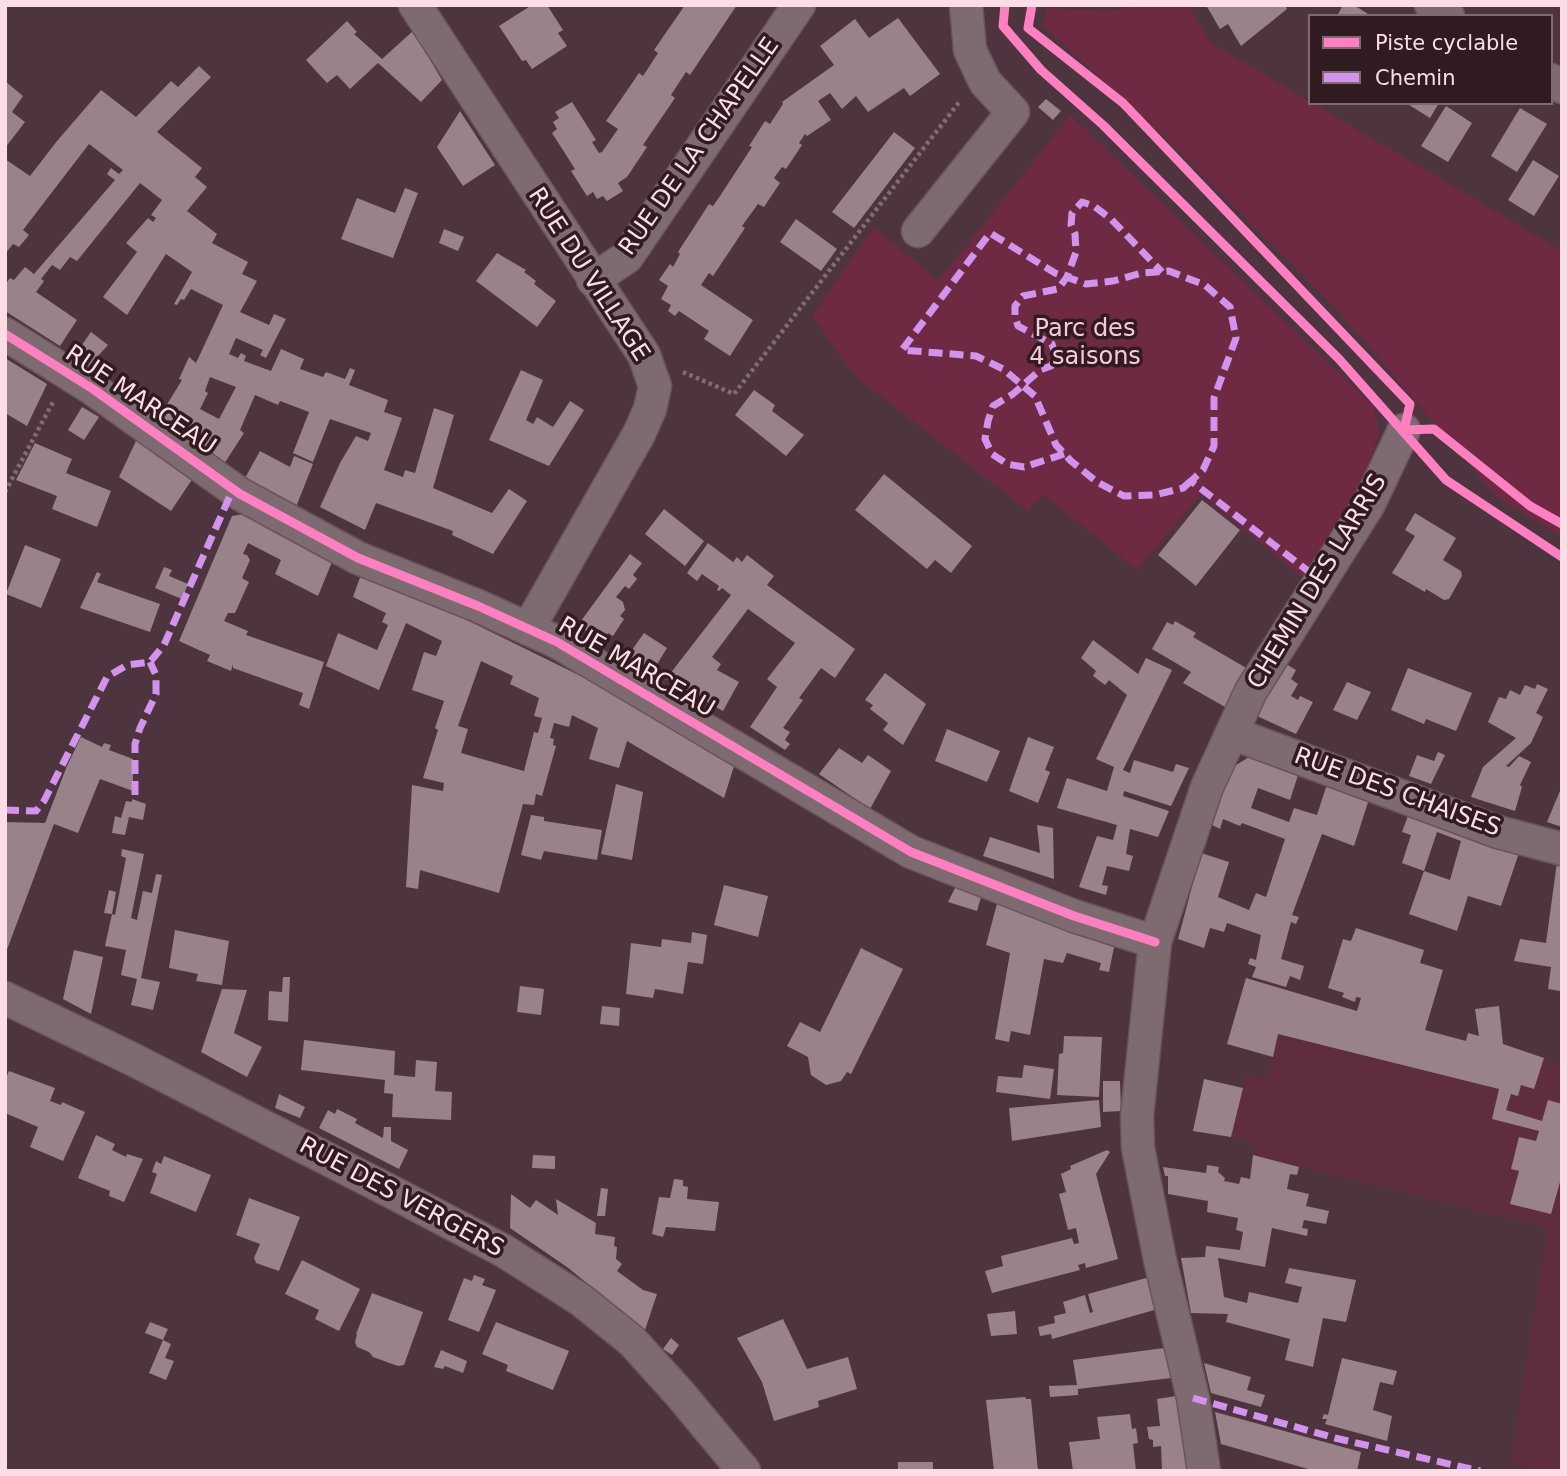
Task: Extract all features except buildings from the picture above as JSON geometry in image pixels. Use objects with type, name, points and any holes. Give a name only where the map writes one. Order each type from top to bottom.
[{"type":"street","name":"RUE DU VILLAGE","points":[[415,5],[644,355],[655,386],[650,409],[639,434],[528,629]]},
{"type":"street","name":"RUE DE LA CHAPELLE","points":[[593,280],[627,257],[799,5]]},
{"type":"street","points":[[918,231],[1013,112],[985,82],[970,50],[965,5]]},
{"type":"street","name":"RUE MARCEAU","points":[[5,334],[68,374],[240,494],[358,558],[478,606],[557,642],[911,852],[1074,916],[1155,942]]},
{"type":"street","name":"CHEMIN DES LARRIS","points":[[1204,1471],[1193,1398],[1160,1260],[1138,1148],[1137,1116],[1155,942],[1207,787],[1234,734],[1251,691],[1369,504],[1404,430]]},
{"type":"street","name":"RUE DES CHAISES","points":[[1234,734],[1498,832],[1562,849]]},
{"type":"street","name":"RUE DES VERGERS","points":[[5,998],[264,1125],[504,1251],[581,1300],[632,1341],[744,1471]]},
{"type":"path","points":[[644,355],[734,394],[981,73]]},
{"type":"path","points":[[5,492],[68,374]]},
{"type":"shaded area","points":[[1246,978],[1357,1010],[1361,998],[1425,1030],[1465,1041],[1468,1033],[1533,1053],[1560,1066],[1562,1008],[1562,1471],[1510,1465],[1548,1228],[1253,1155],[1255,1143],[1231,1137],[1246,1074],[1267,1079],[1272,1057],[1227,1044]]},
{"type":"green space","points":[[1134,5],[1188,5],[1211,43],[1308,100],[1308,105],[1316,105],[1562,251],[1562,537],[1497,497],[1335,307],[1173,145],[1043,25],[1046,8],[1109,11]]},
{"type":"green space","name":"Parc des 4 saisons","points":[[1070,115],[1374,407],[1379,433],[1353,509],[1306,580],[1201,494],[1137,570],[1043,494],[1028,511],[855,376],[812,316],[874,227],[938,281]]},
{"type":"marked path","points":[[1064,454],[1024,467],[1007,464],[992,454],[985,439],[993,406],[1013,394],[1040,370],[1051,366],[1056,357],[1052,344],[1018,326],[1015,306],[1023,296],[1058,289],[1067,277],[1076,252],[1075,234],[1071,225],[1072,213],[1082,202],[1094,206],[1111,219],[1162,272]]},
{"type":"marked path","points":[[1191,481],[1183,488],[1155,495],[1124,496],[1097,482],[1071,461],[1056,445],[1035,396],[1003,369],[976,356],[902,350],[990,233],[1055,273],[1086,284],[1113,281],[1142,273],[1169,271],[1205,285],[1230,307],[1236,338],[1214,398],[1214,446],[1203,470],[1191,481],[1321,581]]},
{"type":"marked path","points":[[5,810],[36,811],[44,801],[107,677],[127,665],[150,662],[164,645],[233,489]]},
{"type":"marked path","points":[[135,795],[135,744],[156,694],[156,675],[150,662]]},
{"type":"marked path","points":[[1193,1398],[1335,1438],[1480,1471]]},
{"type":"cycle path","points":[[1005,5],[1003,26],[1041,70],[1103,125],[1339,359],[1446,480],[1562,557]]},
{"type":"cycle path","points":[[1032,5],[1028,28],[1123,103],[1410,404],[1404,430],[1434,429],[1530,506],[1562,524]]},
{"type":"cycle path","points":[[5,334],[93,389],[240,494],[358,558],[478,606],[557,642],[911,852],[1074,916],[1155,942]]}]
